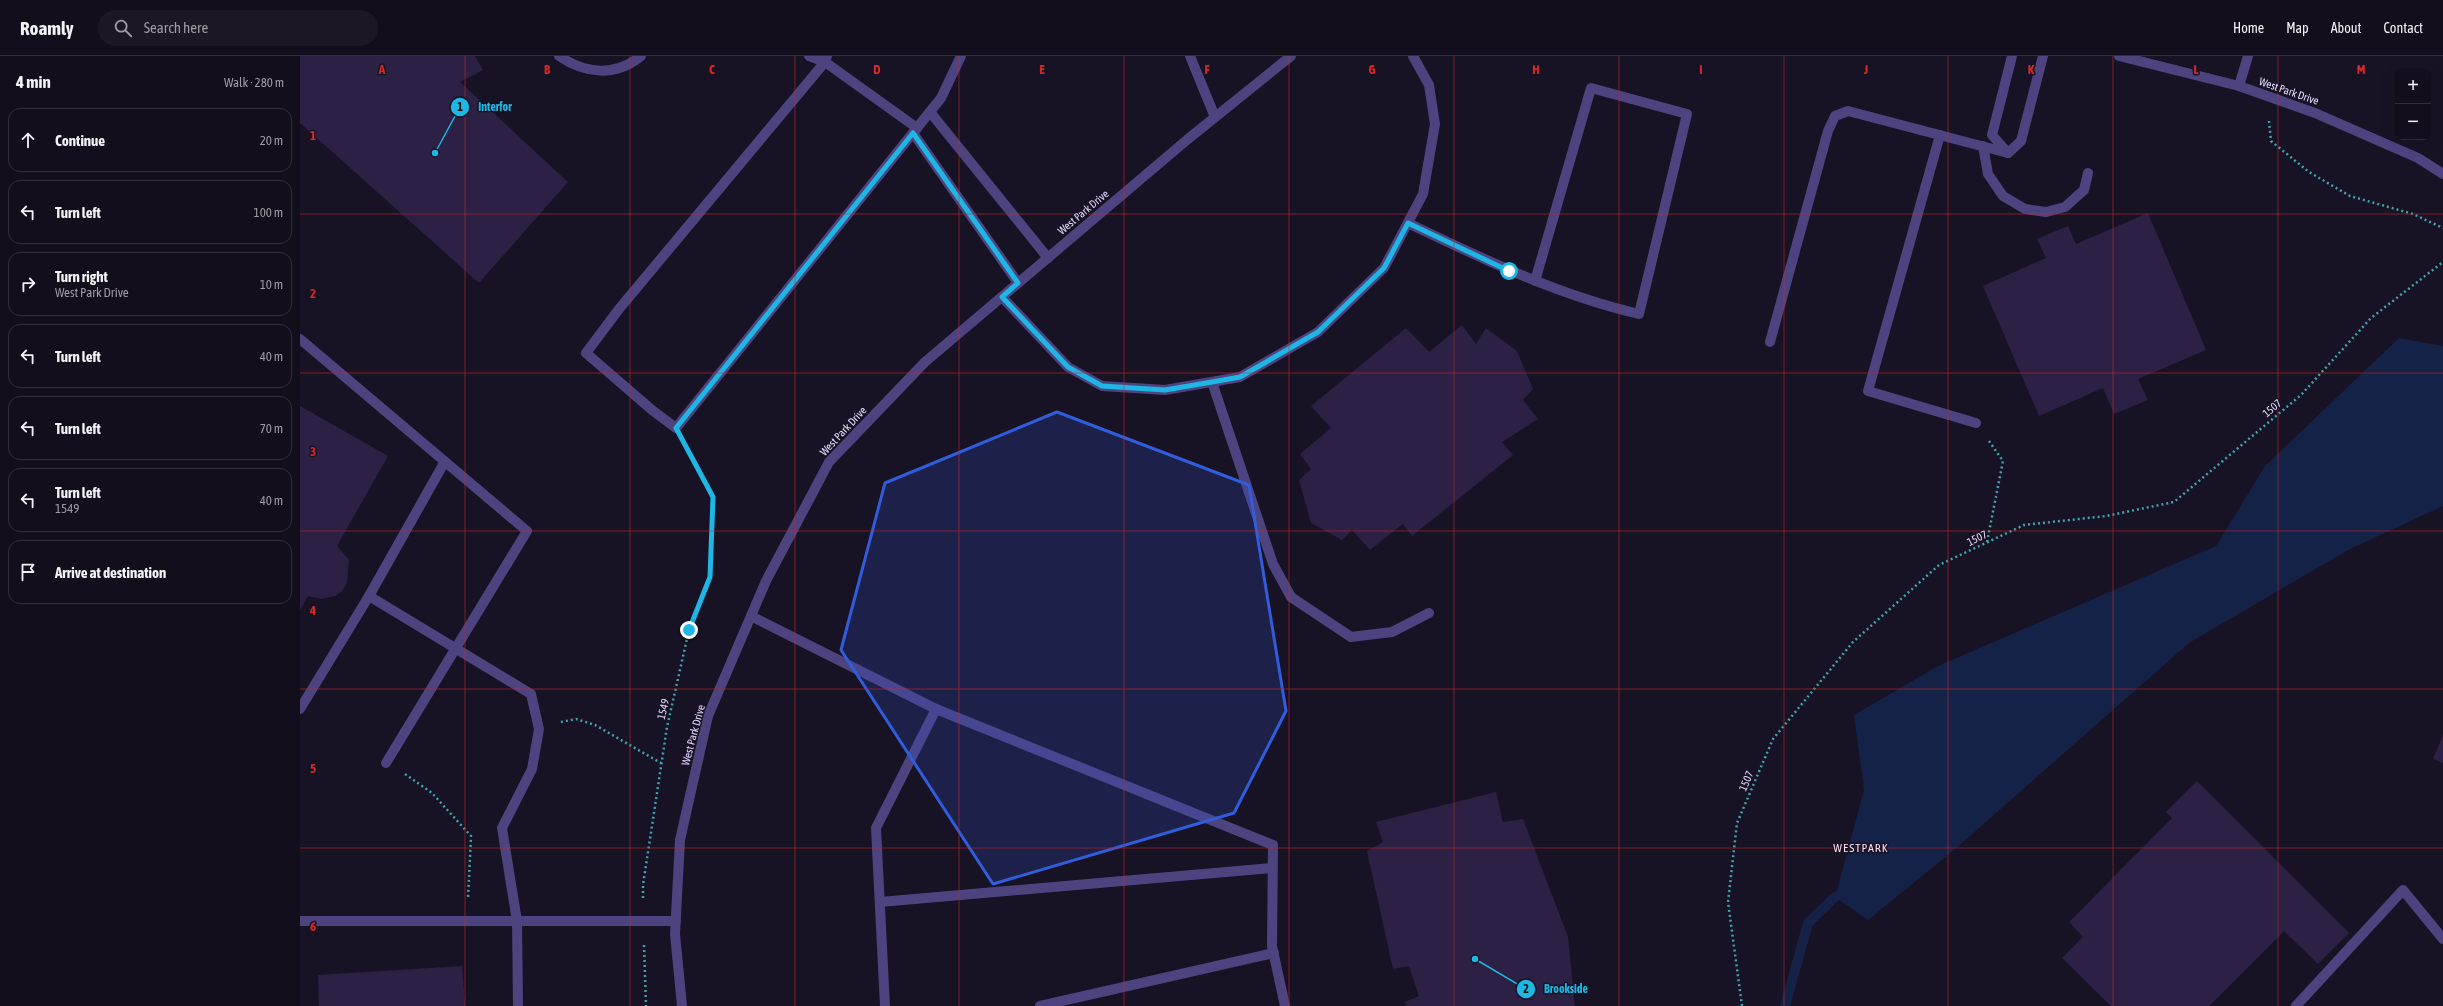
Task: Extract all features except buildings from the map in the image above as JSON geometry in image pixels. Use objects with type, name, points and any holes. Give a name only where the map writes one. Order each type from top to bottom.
[{"type":"street","points":[[559,56],[576,67],[595,72],[615,70],[633,63],[641,56]]},
{"type":"street","points":[[808,56],[826,59],[915,131],[1018,283]]},
{"type":"street","points":[[826,59],[619,310],[586,353],[652,410],[676,428],[941,98],[961,56]]},
{"type":"street","points":[[1190,56],[1215,117]]},
{"type":"street","name":"West Park Drive","points":[[682,1006],[675,934],[680,840],[708,716],[766,581],[829,462],[925,362],[1215,117],[1291,56]]},
{"type":"street","points":[[1002,297],[1068,367],[1102,386],[1165,390],[1240,377],[1318,332],[1384,268],[1423,194],[1435,124],[1429,85],[1413,56]]},
{"type":"street","points":[[2008,152],[1992,135],[2012,56]]},
{"type":"street","points":[[2008,152],[2021,141],[2043,56]]},
{"type":"street","name":"West Park Drive","points":[[2118,56],[2239,86],[2315,112],[2418,158],[2443,174]]},
{"type":"street","points":[[2239,86],[2248,56]]},
{"type":"street","points":[[1408,223],[1509,271],[1535,281],[1604,306],[1639,314],[1687,114],[1591,88],[1535,281]]},
{"type":"street","points":[[930,112],[1048,258]]},
{"type":"street","points":[[1770,342],[1828,131],[1835,116],[1848,112],[2008,152]]},
{"type":"street","points":[[1940,135],[1868,391],[1976,422]]},
{"type":"street","points":[[1983,146],[1988,174],[2002,196],[2025,209],[2046,212],[2064,207],[2084,190],[2088,172]]},
{"type":"street","points":[[300,339],[444,463],[527,531],[386,763]]},
{"type":"street","points":[[1212,382],[1273,564],[1292,597],[1351,637],[1392,632],[1429,614]]},
{"type":"street","points":[[300,709],[369,596],[444,463]]},
{"type":"street","points":[[369,596],[531,694],[539,726],[532,769],[502,828],[517,921],[518,1006]]},
{"type":"street","points":[[751,616],[936,709],[1273,845],[1272,868],[1274,953],[1285,1006]]},
{"type":"street","points":[[885,1006],[876,828],[936,709]]},
{"type":"street","points":[[880,902],[1272,868]]},
{"type":"street","points":[[2296,1006],[2403,890],[2443,939]]},
{"type":"street","points":[[300,921],[676,921]]},
{"type":"street","points":[[1040,1006],[1274,953]]},
{"type":"path","points":[[2266,96],[2271,141],[2309,172],[2350,196],[2413,214],[2443,228]]},
{"type":"path","name":"1507","points":[[1742,1006],[1728,902],[1737,823],[1773,739],[1853,642],[1939,565],[2024,525],[2106,516],[2174,502],[2301,395],[2371,318],[2443,262]]},
{"type":"path","points":[[1976,422],[2003,461],[1986,542]]},
{"type":"path","name":"1549","points":[[646,1006],[643,885],[661,763],[667,727],[689,630],[710,577],[713,497],[676,428]]},
{"type":"path","points":[[539,726],[576,719],[595,725],[661,763]]},
{"type":"path","points":[[386,763],[432,793],[471,836],[468,921]]},
{"type":"highlighted area","points":[[1057,412],[1249,485],[1286,711],[1234,813],[993,884],[841,650],[885,483]]},
{"type":"water","points":[[2399,338],[2443,346],[2443,506],[2348,550],[2189,643],[1954,850],[1868,920],[1835,897],[1864,790],[1854,715],[1938,666],[2216,546],[2265,466]]},
{"type":"waterway","points":[[1785,1006],[1808,923],[1835,897],[1846,892]]},
{"type":"place","name":"Interfor","points":[[435,153]]},
{"type":"place","name":"Brookside","points":[[1475,959]]},
{"type":"district","name":"WESTPARK","points":[[1861,848]]},
{"type":"route","points":[[689,630],[710,577],[713,497],[676,428],[913,133],[1018,283],[1002,297],[1068,367],[1102,386],[1165,390],[1240,377],[1318,332],[1384,268],[1408,223],[1509,271]]}]
